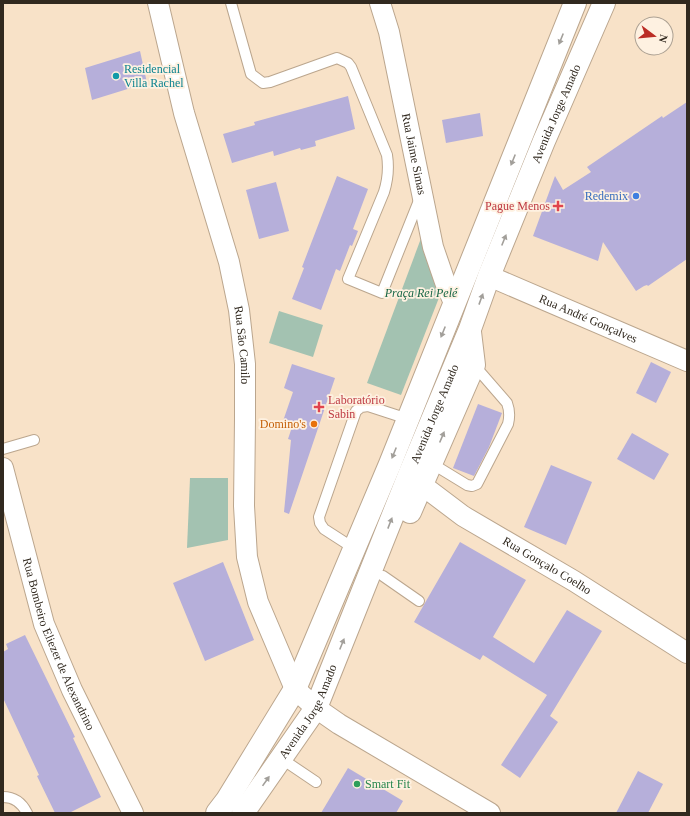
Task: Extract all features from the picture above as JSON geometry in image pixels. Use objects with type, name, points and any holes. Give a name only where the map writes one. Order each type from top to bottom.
[{"type":"main road","name":"Avenida Jorge Amado","points":[[217,813],[227,800],[295,689],[355,549],[470,268],[575,3]]},
{"type":"main road","name":"Avenida Jorge Amado","points":[[243,813],[316,708],[361,598],[415,480],[489,276],[544,141],[604,3]]},
{"type":"main road","points":[[338,588],[361,598],[373,589],[383,576],[415,480],[431,462],[474,365],[470,329]]},
{"type":"street","name":"Rua São Camilo","points":[[158,3],[184,113],[229,262],[239,310],[245,364],[246,419],[244,506],[247,557],[258,602],[295,689]]},
{"type":"street","name":"Rua Jaime Simas","points":[[380,3],[389,32],[423,192],[433,247],[454,304]]},
{"type":"street","name":"Rua André Gonçalves","points":[[489,276],[687,361]]},
{"type":"street","name":"Rua Bombeiro Eliezer de Alexandrino","points":[[3,468],[44,624],[72,690],[133,813]]},
{"type":"street","name":"Rua Gonçalo Coelho","points":[[415,480],[462,516],[574,581],[687,653]]},
{"type":"street","points":[[295,689],[316,708],[339,724],[490,813]]},
{"type":"lane","points":[[231,3],[251,74],[263,83],[270,82],[337,58],[348,63],[351,67],[387,155],[389,167],[384,192],[348,279],[382,293],[423,192]]},
{"type":"lane","points":[[431,462],[467,486],[477,484],[508,424],[510,410],[507,403],[474,365]]},
{"type":"lane","points":[[355,549],[324,529],[320,523],[319,516],[356,410],[361,407],[368,406],[408,419]]},
{"type":"lane","points":[[3,449],[34,440]]},
{"type":"lane","points":[[383,576],[419,601]]},
{"type":"lane","points":[[282,758],[316,782]]},
{"type":"lane","points":[[3,797],[13,799],[20,803],[27,813]]},
{"type":"green space","name":"Praça Rei Pelé","points":[[423,233],[442,290],[401,395],[367,383]]},
{"type":"green space","points":[[279,311],[323,325],[313,357],[269,343]]},
{"type":"green space","points":[[190,478],[228,478],[228,540],[187,548]]},
{"type":"building","name":"Residencial Villa Rachel","points":[[140,51],[147,83],[92,100],[85,68]]},
{"type":"building","points":[[348,96],[355,129],[315,141],[316,146],[301,150],[300,148],[274,156],[273,151],[232,163],[223,134],[255,125],[254,122]]},
{"type":"building","name":"Redemix","points":[[687,102],[687,259],[648,286],[644,286],[636,291],[603,242],[598,261],[533,236],[555,176],[563,190],[591,172],[587,167],[662,116],[663,118]]},
{"type":"building","points":[[480,113],[483,136],[446,143],[442,120]]},
{"type":"building","points":[[337,176],[368,189],[353,229],[358,231],[352,246],[350,245],[340,271],[336,269],[321,310],[292,299],[304,268],[302,267]]},
{"type":"building","points":[[276,182],[289,231],[259,239],[246,190]]},
{"type":"building","points":[[651,362],[671,372],[656,403],[636,393]]},
{"type":"building","points":[[292,364],[335,378],[289,514],[284,512],[291,440],[288,439],[292,427],[282,424],[293,392],[284,388]]},
{"type":"building","points":[[478,404],[502,413],[489,447],[474,476],[453,468]]},
{"type":"building","points":[[632,433],[669,454],[654,480],[617,459]]},
{"type":"building","points":[[551,465],[592,482],[566,545],[524,527]]},
{"type":"building","points":[[460,542],[526,580],[493,637],[534,663],[567,610],[602,631],[550,716],[558,722],[520,778],[501,765],[547,695],[483,655],[480,660],[414,622]]},
{"type":"building","points":[[223,562],[254,640],[205,661],[173,583]]},
{"type":"building","points":[[25,635],[75,737],[73,738],[101,797],[69,813],[55,813],[3,698],[3,652],[8,649],[6,644]]},
{"type":"building","name":"Smart Fit","points":[[348,768],[403,801],[396,813],[321,813]]},
{"type":"building","points":[[638,771],[663,784],[648,813],[616,813]]},
{"type":"place","name":"Residencial Villa Rachel","points":[[116,76]]},
{"type":"place","name":"Redemix","points":[[636,196]]},
{"type":"place","name":"Pague Menos","points":[[558,206]]},
{"type":"place","name":"Laboratório Sabin","points":[[319,407]]},
{"type":"place","name":"Domino's","points":[[314,424]]},
{"type":"place","name":"Smart Fit","points":[[357,784]]}]
